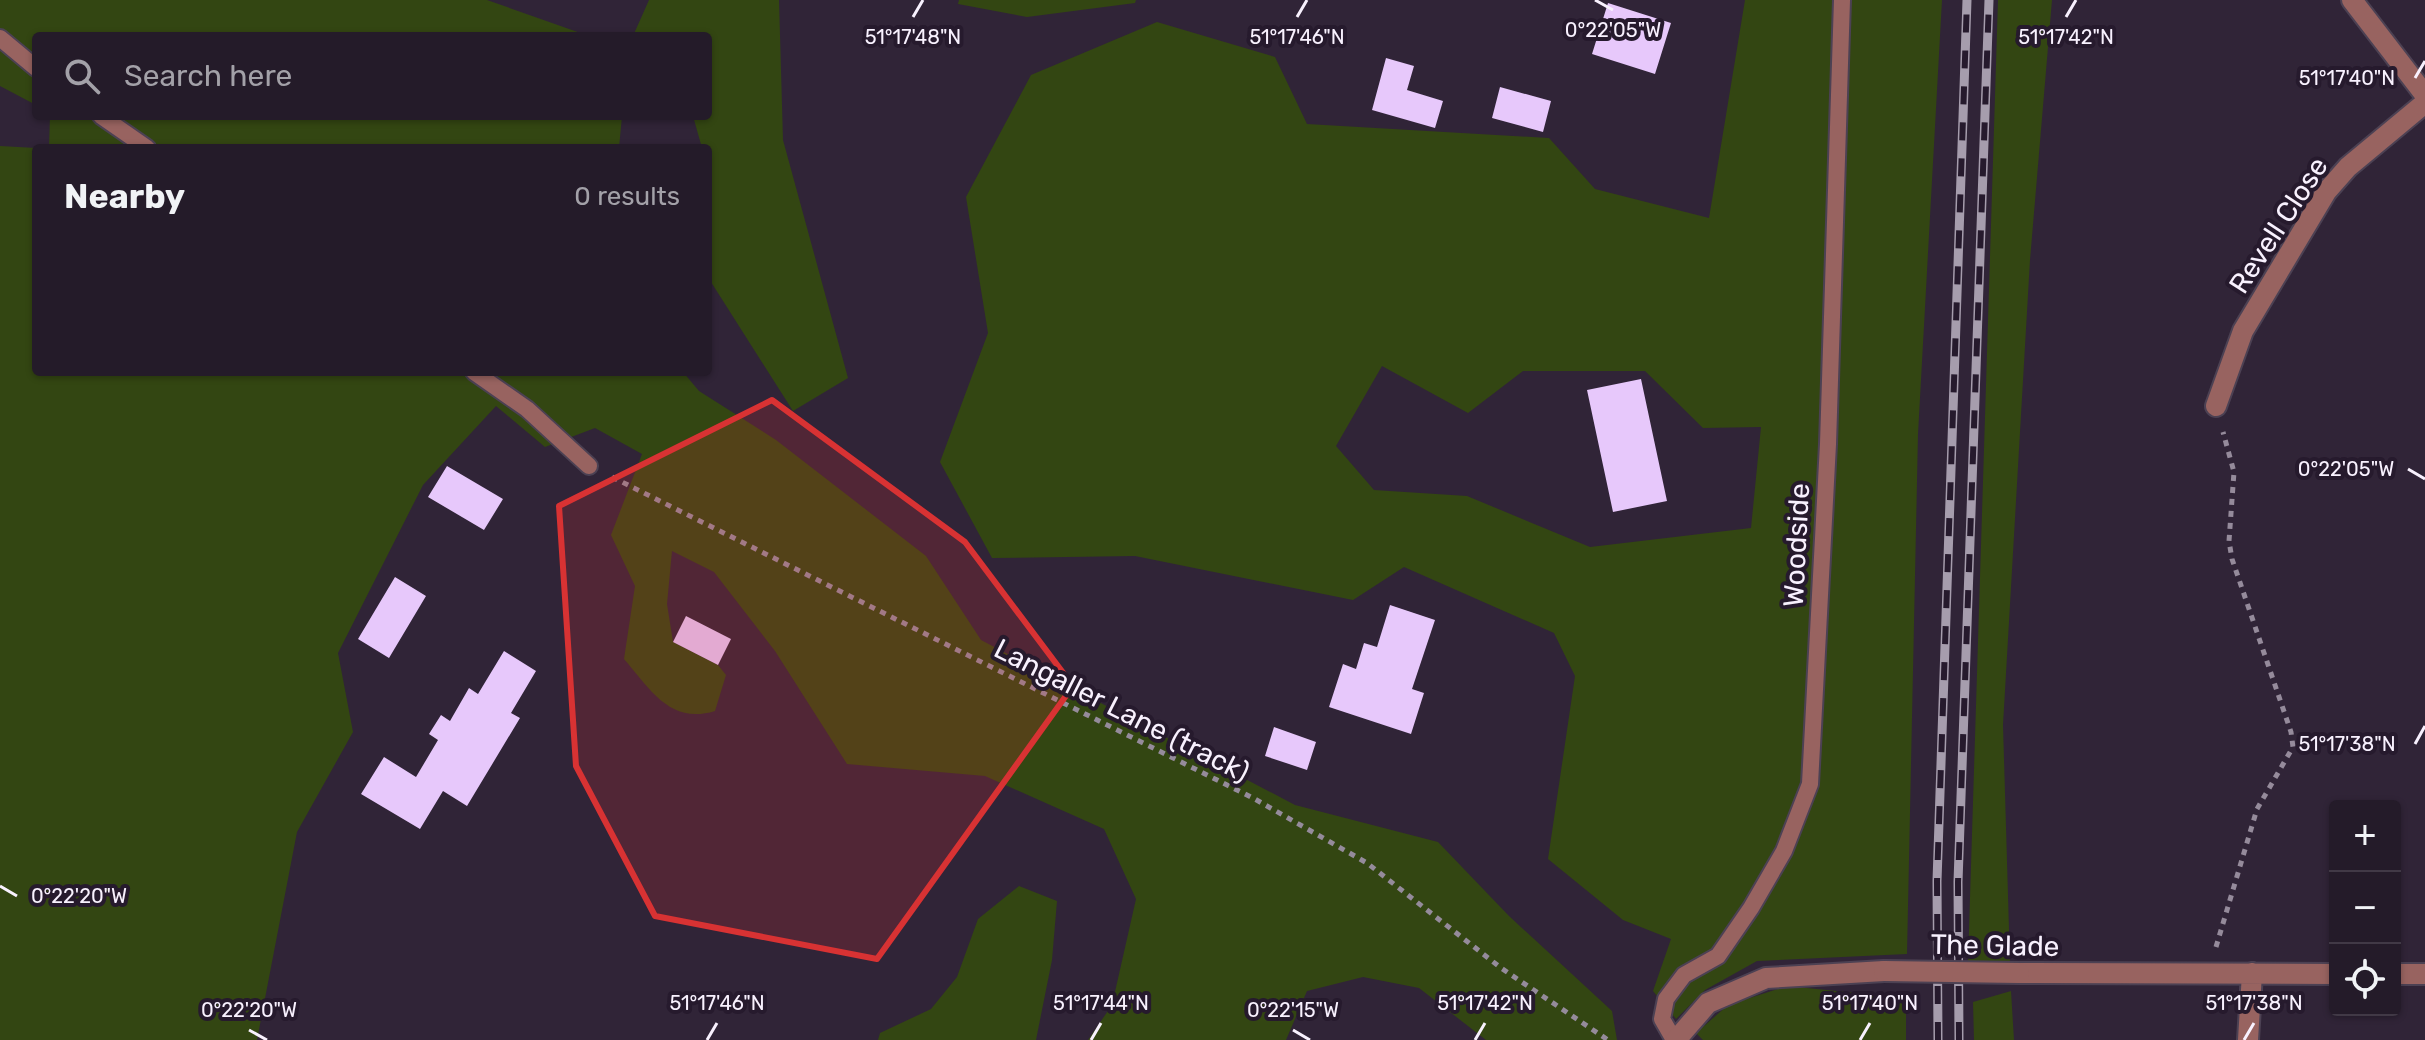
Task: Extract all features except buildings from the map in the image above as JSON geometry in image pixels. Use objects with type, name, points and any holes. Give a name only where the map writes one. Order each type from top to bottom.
[{"type":"street","points":[[2352,0],[2425,95]]},
{"type":"street","name":"Revell Close","points":[[2216,406],[2243,331],[2326,192],[2348,167],[2425,103]]},
{"type":"street","name":"The Glade","points":[[1675,1040],[1708,1003],[1766,978],[1884,971],[2213,976],[2329,974]]},
{"type":"street","points":[[2248,1040],[2252,973]]},
{"type":"street","points":[[2401,974],[2425,974]]},
{"type":"lane","name":"Woodside","points":[[1675,1040],[1662,1019],[1666,999],[1684,975],[1718,956],[1751,908],[1784,851],[1810,784],[1828,444],[1842,0]]},
{"type":"lane","points":[[0,38],[32,65]]},
{"type":"lane","points":[[107,120],[141,144]]},
{"type":"lane","points":[[480,376],[527,409],[589,466]]},
{"type":"path","points":[[2213,976],[2216,945],[2257,809],[2293,747],[2291,732],[2232,559],[2229,541],[2234,472],[2216,406]]},
{"type":"path","name":"Langaller Lane (track)","points":[[589,466],[1253,798],[1367,863],[1501,968],[1608,1040]]},
{"type":"highlighted area","points":[[772,400],[965,542],[1073,686],[877,959],[655,916],[576,766],[559,506]]},
{"type":"green space","points":[[0,0],[487,0],[578,32],[32,32],[32,103],[0,86]]},
{"type":"green space","points":[[649,0],[779,0],[783,140],[848,378],[793,411],[712,284],[712,144],[701,144],[694,120],[712,120],[712,32],[635,32]]},
{"type":"green space","points":[[959,0],[1136,0],[1135,3],[1027,17],[958,4]]},
{"type":"green space","points":[[1745,0],[1942,0],[1918,434],[1907,954],[1757,961],[1705,990],[1676,1019],[1653,991],[1671,939],[1623,920],[1548,859],[1575,676],[1554,633],[1404,567],[1353,600],[1135,556],[992,558],[940,462],[988,333],[966,197],[1031,75],[1157,22],[1275,57],[1307,124],[1549,138],[1595,189],[1709,218]],"holes":[[[1382,366],[1468,413],[1523,371],[1645,371],[1703,428],[1761,427],[1751,528],[1590,547],[1467,496],[1374,490],[1336,446]]]},
{"type":"green space","points":[[1998,0],[2052,0],[2030,260],[2003,725],[2010,963],[1968,962]]},
{"type":"green space","points":[[50,120],[622,120],[619,144],[49,144]]},
{"type":"green space","points":[[0,146],[32,148],[32,376],[686,376],[699,391],[776,440],[926,556],[981,640],[1295,805],[1438,842],[1509,916],[1612,1011],[1617,1040],[1486,1040],[1419,988],[1363,977],[1307,991],[1286,1040],[1088,1040],[1112,1005],[1136,899],[1104,829],[985,776],[847,764],[775,651],[714,572],[672,551],[667,604],[673,642],[718,665],[726,675],[715,711],[685,713],[662,702],[624,659],[635,586],[611,535],[642,454],[595,428],[545,447],[496,406],[423,485],[338,653],[353,732],[297,832],[257,1040],[0,1040]]},
{"type":"green space","points":[[1019,886],[1057,901],[1052,960],[1036,1040],[878,1040],[880,1033],[931,1009],[957,977],[978,919]]},
{"type":"green space","points":[[1787,986],[1906,998],[1906,1040],[1703,1040],[1696,1033],[1728,1005]]},
{"type":"green space","points":[[2011,991],[2014,1040],[1974,1040],[1973,1002]]},
{"type":"railway","points":[[1938,1040],[1937,881],[1967,0]]},
{"type":"railway","points":[[1959,1040],[1958,882],[1989,0]]}]
